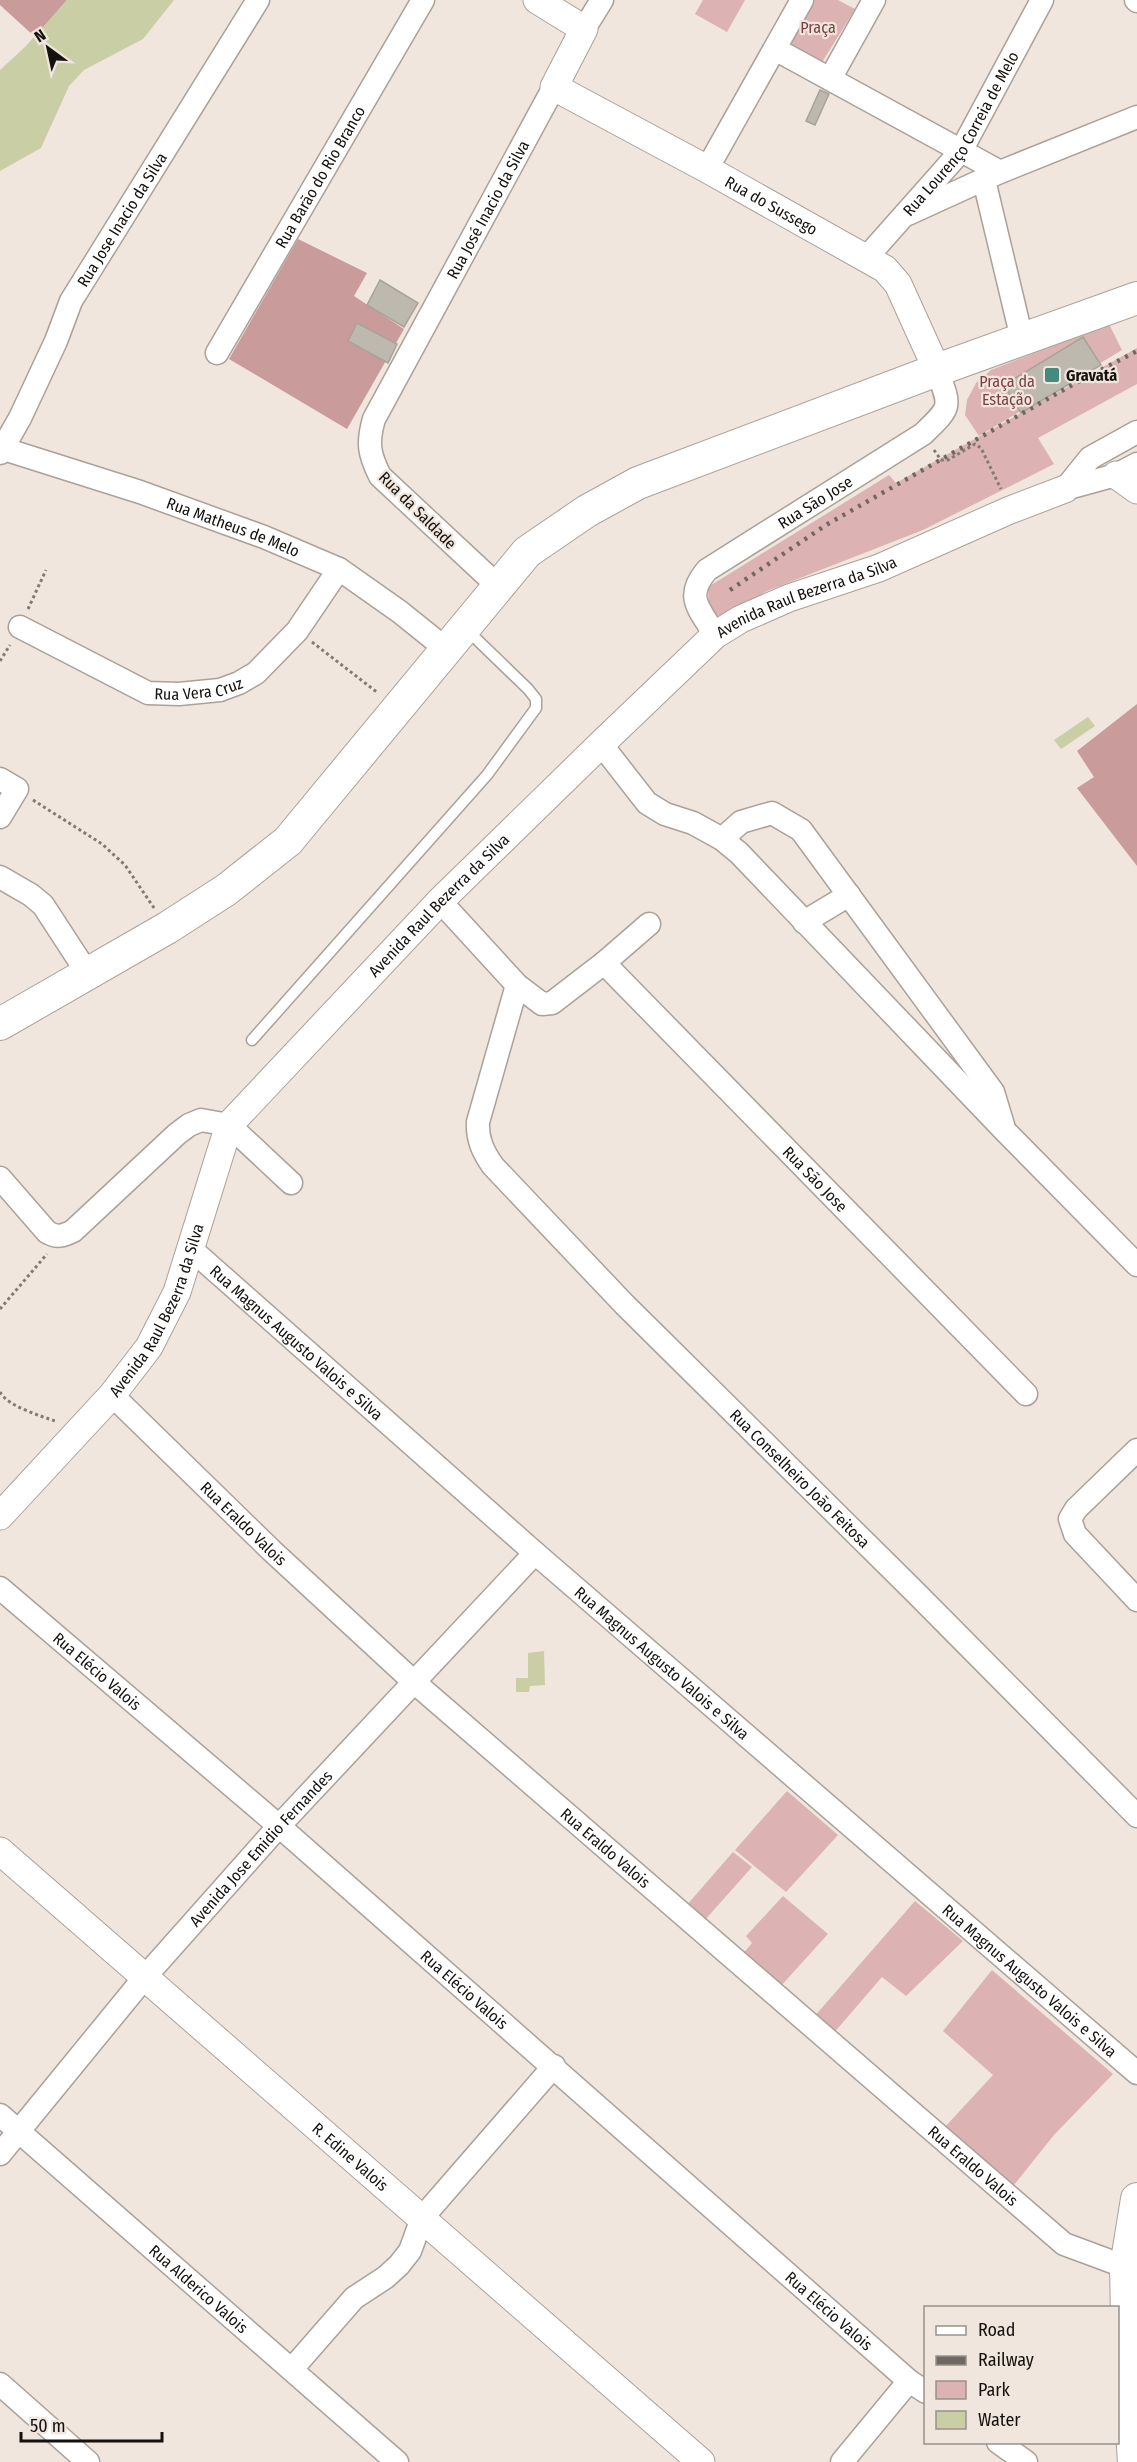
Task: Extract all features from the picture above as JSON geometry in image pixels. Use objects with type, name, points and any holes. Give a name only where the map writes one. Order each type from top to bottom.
[{"type":"main road","points":[[0,1024],[167,928],[226,890],[288,841],[528,552],[587,511],[638,483],[937,370],[1137,298]]},
{"type":"main road","points":[[1134,2462],[1131,2256],[1137,2199]]},
{"type":"street","name":"Rua Jose Inacio da Silva","points":[[2,451],[56,342],[71,301],[258,0]]},
{"type":"street","name":"Rua Barão do Rio Branco","points":[[217,353],[423,0]]},
{"type":"street","points":[[537,0],[584,29]]},
{"type":"street","name":"Rua José Inacio da Silva","points":[[374,419],[584,29],[602,0]]},
{"type":"street","points":[[707,169],[802,0]]},
{"type":"street","name":"Rua Lourenço Correia de Melo","points":[[867,257],[961,150],[1042,0]]},
{"type":"street","points":[[830,80],[866,3]]},
{"type":"street","points":[[775,50],[961,150],[992,176],[1022,339]]},
{"type":"street","name":"Rua do Sussego","points":[[554,87],[707,169],[885,269],[898,284],[937,370]]},
{"type":"street","points":[[902,217],[992,176],[1137,117]]},
{"type":"street","name":"Rua São Jose","points":[[715,635],[694,596],[696,583],[707,570],[922,434],[944,413],[948,400],[937,370]]},
{"type":"street","name":"Rua da Saldade","points":[[374,419],[368,440],[372,461],[380,476],[498,586]]},
{"type":"street","points":[[1065,489],[1090,458],[1137,432]]},
{"type":"street","name":"Rua Matheus de Melo","points":[[2,451],[140,492],[264,537],[339,569],[400,612],[455,639]]},
{"type":"street","points":[[1090,458],[1130,476]]},
{"type":"street","name":"Avenida Raul Bezerra da Silva","points":[[0,1516],[112,1395],[149,1347],[177,1292],[230,1125],[440,901],[715,635],[741,619],[789,598],[879,568],[1010,510],[1065,489],[1130,476]]},
{"type":"street","name":"Rua Vera Cruz","points":[[20,627],[148,693],[220,690],[256,673],[297,631],[339,569]]},
{"type":"street","points":[[601,744],[647,803],[665,814],[693,823],[722,839],[739,853],[1005,1131],[1137,1265]]},
{"type":"street","points":[[0,817],[8,784]]},
{"type":"street","points":[[722,839],[741,822],[772,813],[801,830],[993,1092],[1005,1131]]},
{"type":"street","points":[[0,877],[31,895],[43,905],[88,974]]},
{"type":"street","points":[[804,922],[849,895]]},
{"type":"street","points":[[440,901],[517,985],[542,1004],[552,1003],[604,963],[649,924]]},
{"type":"street","name":"Rua São Jose","points":[[604,963],[1026,1395]]},
{"type":"street","name":"Rua Conselheiro João Feitosa","points":[[517,985],[478,1122],[477,1133],[482,1150],[493,1166],[624,1304],[1137,1816]]},
{"type":"street","points":[[0,1178],[47,1232],[54,1236],[68,1234],[189,1125],[201,1120],[230,1125],[291,1183]]},
{"type":"street","name":"Rua Magnus Augusto Valois e Silva","points":[[191,1249],[535,1553],[1137,2073]]},
{"type":"street","name":"Rua Eraldo Valois","points":[[112,1395],[272,1550],[414,1682],[1064,2244],[1131,2256]]},
{"type":"street","points":[[1137,1450],[1076,1509],[1070,1519],[1075,1534],[1137,1600]]},
{"type":"street","name":"Avenida Jose Emidio Fernandes","points":[[0,2154],[144,1978],[279,1826],[535,1553]]},
{"type":"street","name":"Rua Elécio Valois","points":[[0,1588],[279,1826],[917,2386]]},
{"type":"street","name":"R. Edine Valois","points":[[0,1851],[701,2462]]},
{"type":"street","points":[[292,2368],[354,2298],[386,2277],[399,2265],[410,2251],[422,2218],[554,2066]]},
{"type":"street","name":"Rua Alderico Valois","points":[[0,2115],[397,2462]]},
{"type":"street","points":[[0,2384],[88,2462]]},
{"type":"street","points":[[842,2462],[917,2386]]},
{"type":"street","points":[[1001,2444],[1026,2462]]},
{"type":"lane","points":[[252,1040],[487,776],[536,708],[536,699],[528,689],[455,639]]},
{"type":"path","points":[[922,434],[941,460],[948,460],[975,444],[981,448],[1010,510]]},
{"type":"path","points":[[20,627],[46,570]]},
{"type":"path","points":[[297,631],[398,708]]},
{"type":"path","points":[[8,784],[102,844],[125,865],[167,928]]},
{"type":"path","points":[[0,1309],[68,1234]]},
{"type":"path","points":[[0,1392],[2,1396],[23,1409],[79,1431]]},
{"type":"green space","points":[[703,0],[745,0],[727,32],[695,14]]},
{"type":"green space","name":"Praça","points":[[809,0],[838,0],[855,9],[821,64],[785,43]]},
{"type":"green space","name":"Praça da Estação","points":[[1110,326],[1122,350],[979,436],[965,415],[967,400],[976,383],[991,370]]},
{"type":"green space","points":[[1137,348],[1137,384],[1038,438],[1054,464],[923,530],[767,591],[718,620],[709,610],[708,587],[889,475],[896,483]]},
{"type":"green space","points":[[787,1791],[838,1835],[786,1892],[735,1850]]},
{"type":"green space","points":[[733,1852],[752,1867],[704,1921],[686,1906]]},
{"type":"green space","points":[[783,1896],[828,1934],[779,1988],[741,1956],[752,1943],[746,1936]]},
{"type":"green space","points":[[915,1901],[963,1941],[906,1996],[882,1977],[832,2035],[813,2018]]},
{"type":"green space","points":[[992,1970],[1113,2074],[1054,2135],[1014,2185],[944,2128],[993,2075],[943,2031]]},
{"type":"shaded area","points":[[0,0],[67,0],[35,37],[0,5]]},
{"type":"shaded area","points":[[298,239],[367,273],[354,296],[404,329],[347,429],[229,359]]},
{"type":"shaded area","points":[[1137,704],[1137,866],[1077,788],[1094,777],[1077,751]]},
{"type":"water","points":[[67,0],[174,0],[143,39],[84,70],[69,86],[41,148],[0,171],[0,70],[25,47]]},
{"type":"water","points":[[1088,717],[1095,726],[1061,749],[1054,740]]},
{"type":"water","points":[[544,1651],[545,1685],[530,1686],[529,1692],[516,1692],[516,1678],[528,1678],[528,1653]]},
{"type":"building","points":[[820,90],[829,94],[815,125],[806,121]]},
{"type":"building","points":[[380,280],[418,303],[404,327],[367,305]]},
{"type":"building","points":[[357,323],[397,344],[388,363],[348,341]]},
{"type":"building","name":"Gravatá","points":[[1083,337],[1101,365],[1021,413],[1004,385]]},
{"type":"railway","points":[[730,590],[826,525],[1072,385],[1137,351]]},
{"type":"place","name":"Gravatá","points":[[1052,375]]}]
